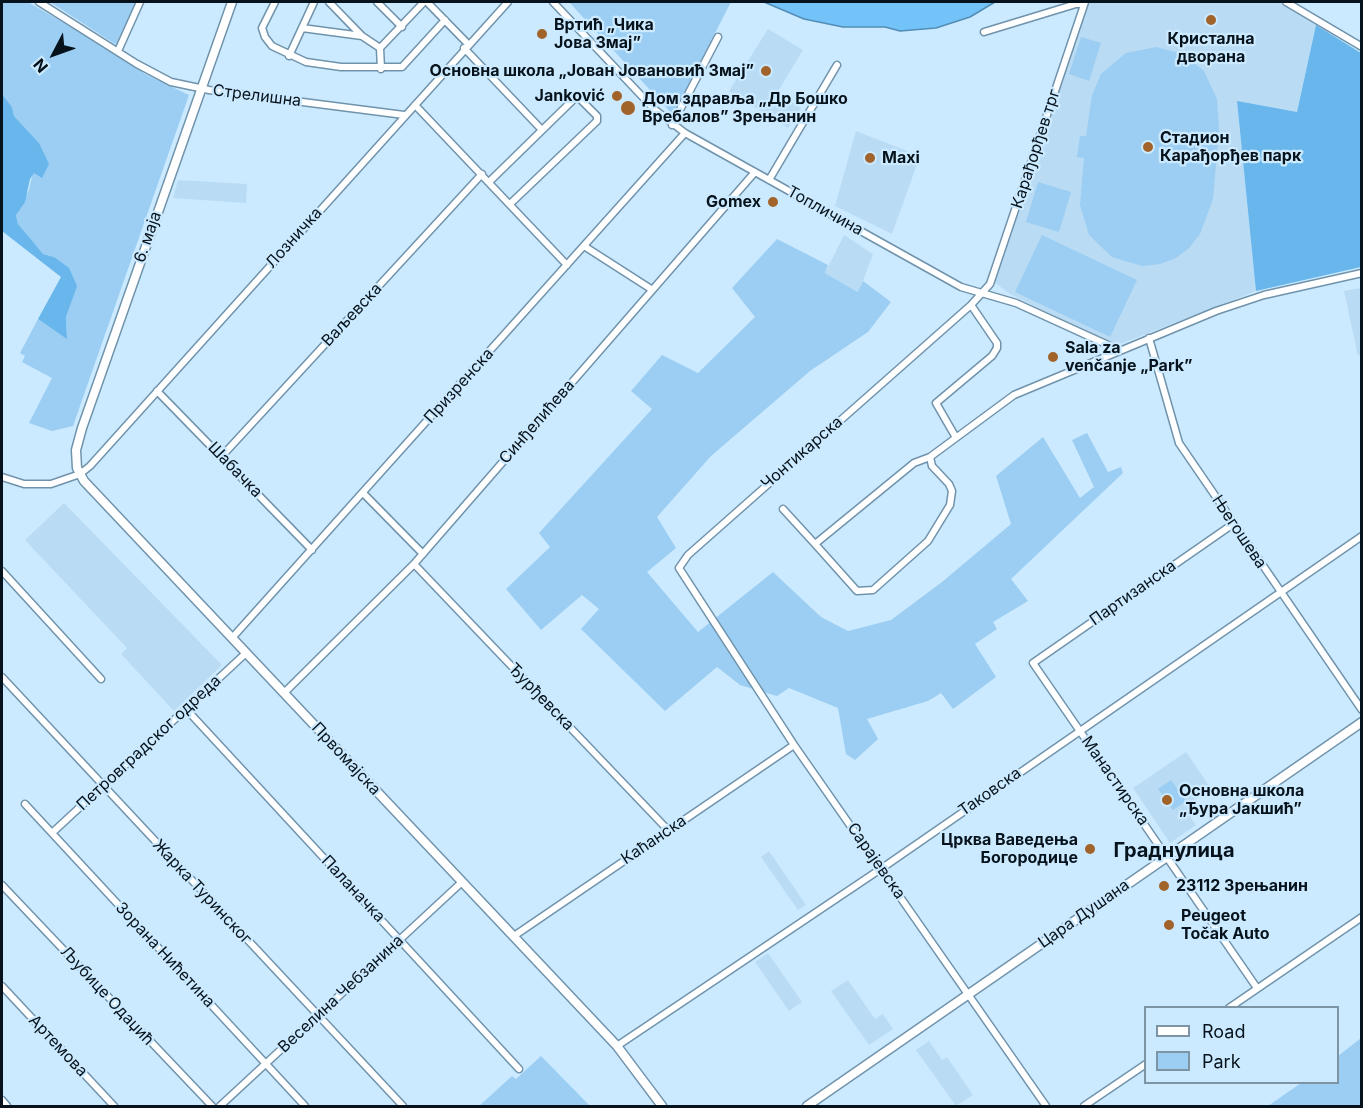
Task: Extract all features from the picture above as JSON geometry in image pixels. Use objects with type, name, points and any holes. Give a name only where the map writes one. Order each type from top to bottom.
[{"type":"street","name":"Стрелишна","points":[[39,2],[161,78],[200,89],[404,115]]},
{"type":"street","points":[[118,51],[140,2]]},
{"type":"street","name":"6. маја","points":[[80,474],[75,455],[81,428],[232,2]]},
{"type":"street","points":[[275,2],[262,32],[272,46],[289,56],[306,62],[381,69],[402,68],[445,20]]},
{"type":"street","points":[[289,56],[314,2]]},
{"type":"street","points":[[329,2],[362,36],[380,48]]},
{"type":"street","points":[[377,2],[402,27]]},
{"type":"street","points":[[381,69],[380,48],[426,2],[445,20],[542,130]]},
{"type":"street","name":"Лозничка","points":[[80,474],[508,2]]},
{"type":"street","name":"Топличина","points":[[553,2],[654,109],[685,133],[961,287],[980,294]]},
{"type":"street","points":[[1286,2],[1362,47]]},
{"type":"street","points":[[984,32],[1084,3]]},
{"type":"street","name":"Карађорђев трг","points":[[970,304],[995,274],[1084,3]]},
{"type":"street","points":[[302,28],[362,36]]},
{"type":"street","points":[[672,124],[718,37]]},
{"type":"street","points":[[769,180],[837,65]]},
{"type":"street","points":[[489,182],[575,98],[580,99],[597,116],[597,121],[510,204]]},
{"type":"street","points":[[414,105],[567,265]]},
{"type":"street","name":"Призренска","points":[[232,638],[685,133]]},
{"type":"street","name":"Синђелићева","points":[[284,693],[414,564],[755,172]]},
{"type":"street","name":"Ваљевска","points":[[222,456],[482,174]]},
{"type":"street","points":[[584,246],[651,289]]},
{"type":"street","points":[[815,544],[914,463],[930,457],[955,436],[1014,395],[1216,310],[1264,295],[1362,273]]},
{"type":"street","points":[[980,294],[1016,303],[1120,350]]},
{"type":"street","points":[[955,436],[936,403],[992,356],[997,348],[997,343],[970,304]]},
{"type":"street","name":"Чонтикарска","points":[[708,615],[681,573],[682,560],[970,304]]},
{"type":"street","name":"Његошева","points":[[1149,338],[1179,443],[1362,710]]},
{"type":"street","name":"Шабачка","points":[[157,391],[312,550]]},
{"type":"street","points":[[783,509],[853,587],[863,592],[873,590],[928,541],[950,505],[953,497],[950,484],[932,466],[930,457]]},
{"type":"street","points":[[2,477],[36,485],[63,482],[80,474]]},
{"type":"street","name":"Првомајска","points":[[80,474],[617,1046],[662,1107]]},
{"type":"street","points":[[363,493],[423,554]]},
{"type":"street","name":"Партизанска","points":[[1033,663],[1233,524]]},
{"type":"street","name":"Таковска","points":[[617,1046],[880,869],[1279,591],[1362,536]]},
{"type":"street","name":"Ђурђевска","points":[[414,564],[668,830]]},
{"type":"street","points":[[2,571],[101,679]]},
{"type":"street","name":"Сарајевска","points":[[708,615],[880,869],[1046,1107]]},
{"type":"street","name":"Петровградског одреда","points":[[52,833],[246,653]]},
{"type":"street","name":"Манастирска","points":[[1033,663],[1257,988]]},
{"type":"street","name":"Жарка Туринског","points":[[2,677],[403,1107]]},
{"type":"street","name":"Паланачка","points":[[186,709],[519,1069]]},
{"type":"street","name":"Цара Душана","points":[[807,1107],[1362,722]]},
{"type":"street","name":"Каћанска","points":[[513,936],[795,745]]},
{"type":"street","name":"Зорана Нићетина","points":[[25,804],[304,1107]]},
{"type":"street","name":"Веселина Чебзанина","points":[[220,1107],[462,882]]},
{"type":"street","name":"Љубице Одаџић","points":[[2,885],[212,1107]]},
{"type":"street","points":[[1232,1006],[1362,916]]},
{"type":"street","name":"Артемова","points":[[2,986],[114,1107]]},
{"type":"street","points":[[1084,1107],[1144,1066]]},
{"type":"street","points":[[2,1100],[7,1107]]},
{"type":"shaded area","points":[[764,2],[995,2],[970,17],[936,28],[900,31],[885,27],[843,27],[804,19]]},
{"type":"shaded area","points":[[1089,2],[1281,2],[1316,25],[1297,112],[1237,102],[1256,291],[1115,346],[1010,294],[994,282]]},
{"type":"shaded area","points":[[1316,25],[1361,53],[1361,267],[1256,291],[1237,101],[1297,112]]},
{"type":"shaded area","name":"Основна школа „Јован Јовановић Змај”","points":[[768,29],[803,50],[777,93],[801,108],[788,128],[729,91]]},
{"type":"shaded area","points":[[2,94],[12,107],[14,116],[39,143],[49,164],[42,178],[34,173],[30,179],[25,202],[16,215],[18,224],[43,254],[54,257],[69,268],[77,286],[66,317],[67,339],[38,319],[61,277],[2,231]]},
{"type":"shaded area","points":[[856,131],[920,156],[892,234],[835,206]]},
{"type":"shaded area","points":[[178,180],[247,184],[246,203],[173,198]]},
{"type":"shaded area","points":[[844,235],[873,254],[859,292],[825,273]]},
{"type":"shaded area","points":[[1361,288],[1361,355],[1358,356],[1344,291]]},
{"type":"shaded area","points":[[64,503],[222,665],[174,711],[121,654],[127,648],[25,540]]},
{"type":"shaded area","name":"Основна школа „Ђура Јакшић”","points":[[1186,752],[1214,793],[1208,797],[1205,792],[1191,802],[1194,807],[1187,812],[1196,825],[1170,843],[1133,788]]},
{"type":"shaded area","points":[[769,851],[806,905],[798,910],[761,857]]},
{"type":"shaded area","points":[[768,953],[802,1002],[789,1011],[755,962]]},
{"type":"shaded area","points":[[848,980],[875,1019],[883,1014],[893,1029],[869,1045],[831,991]]},
{"type":"shaded area","points":[[929,1041],[942,1060],[947,1057],[973,1095],[956,1106],[916,1050]]},
{"type":"green space","points":[[2,2],[28,2],[122,57],[145,74],[189,95],[73,426],[52,431],[29,423],[52,378],[22,362],[25,356],[20,353],[38,319],[67,338],[66,317],[76,286],[54,257],[43,254],[18,224],[16,215],[29,190],[39,143],[14,116],[12,107],[2,94]]},
{"type":"green space","points":[[50,2],[136,2],[118,46]]},
{"type":"green space","points":[[569,2],[731,2],[673,115]]},
{"type":"green space","points":[[1081,37],[1101,43],[1089,81],[1069,74]]},
{"type":"green space","name":"Стадион Карађорђев парк","points":[[1156,47],[1183,54],[1204,71],[1217,99],[1219,130],[1213,199],[1200,234],[1189,248],[1176,258],[1160,264],[1142,266],[1112,257],[1089,235],[1080,205],[1084,158],[1077,157],[1080,136],[1086,136],[1092,95],[1101,74],[1126,53]]},
{"type":"green space","points":[[1038,182],[1071,192],[1059,232],[1026,222]]},
{"type":"green space","points":[[1042,235],[1137,280],[1110,337],[1015,292]]},
{"type":"green space","points":[[777,239],[828,265],[825,273],[858,292],[863,281],[891,302],[868,332],[810,371],[711,456],[657,517],[676,548],[647,572],[698,632],[773,572],[821,617],[848,631],[891,620],[942,582],[1011,524],[996,476],[1043,437],[1080,498],[1094,487],[1072,440],[1087,433],[1108,472],[1121,467],[1123,473],[1011,579],[1028,601],[993,622],[997,629],[975,644],[996,677],[953,709],[941,693],[928,701],[867,719],[878,739],[855,760],[846,754],[838,708],[789,688],[777,696],[740,685],[717,667],[665,711],[581,629],[599,609],[582,595],[541,630],[506,589],[550,547],[539,533],[652,409],[631,391],[662,355],[698,373],[755,317],[732,288]]},
{"type":"green space","points":[[1171,780],[1186,801],[1173,810],[1158,789]]},
{"type":"green space","points":[[1361,1038],[1361,1106],[1268,1106],[1300,1084],[1339,1084],[1339,1055]]},
{"type":"green space","points":[[541,1056],[590,1106],[479,1106],[512,1076],[516,1079]]},
{"type":"place","name":"Кристална дворана","points":[[1211,20]]},
{"type":"place","name":"Вртић „Чика Јова Змај”","points":[[542,34]]},
{"type":"place","name":"Основна школа „Јован Јовановић Змај”","points":[[766,71]]},
{"type":"place","name":"Janković","points":[[617,96]]},
{"type":"place","name":"Дом здравља „Др Бошко Вребалов” Зрењанин","points":[[628,108]]},
{"type":"place","name":"Стадион Карађорђев парк","points":[[1148,147]]},
{"type":"place","name":"Maxi","points":[[870,158]]},
{"type":"place","name":"Gomex","points":[[773,202]]},
{"type":"place","name":"Sala za venčanje „Park”","points":[[1053,357]]},
{"type":"place","name":"Основна школа „Ђура Јакшић”","points":[[1167,800]]},
{"type":"place","name":"Црква Ваведења Богородице","points":[[1090,849]]},
{"type":"place","name":"23112 Зрењанин","points":[[1164,886]]},
{"type":"place","name":"Peugeot Točak Auto","points":[[1169,925]]},
{"type":"district","name":"Граднулица","points":[[1174,851]]}]
